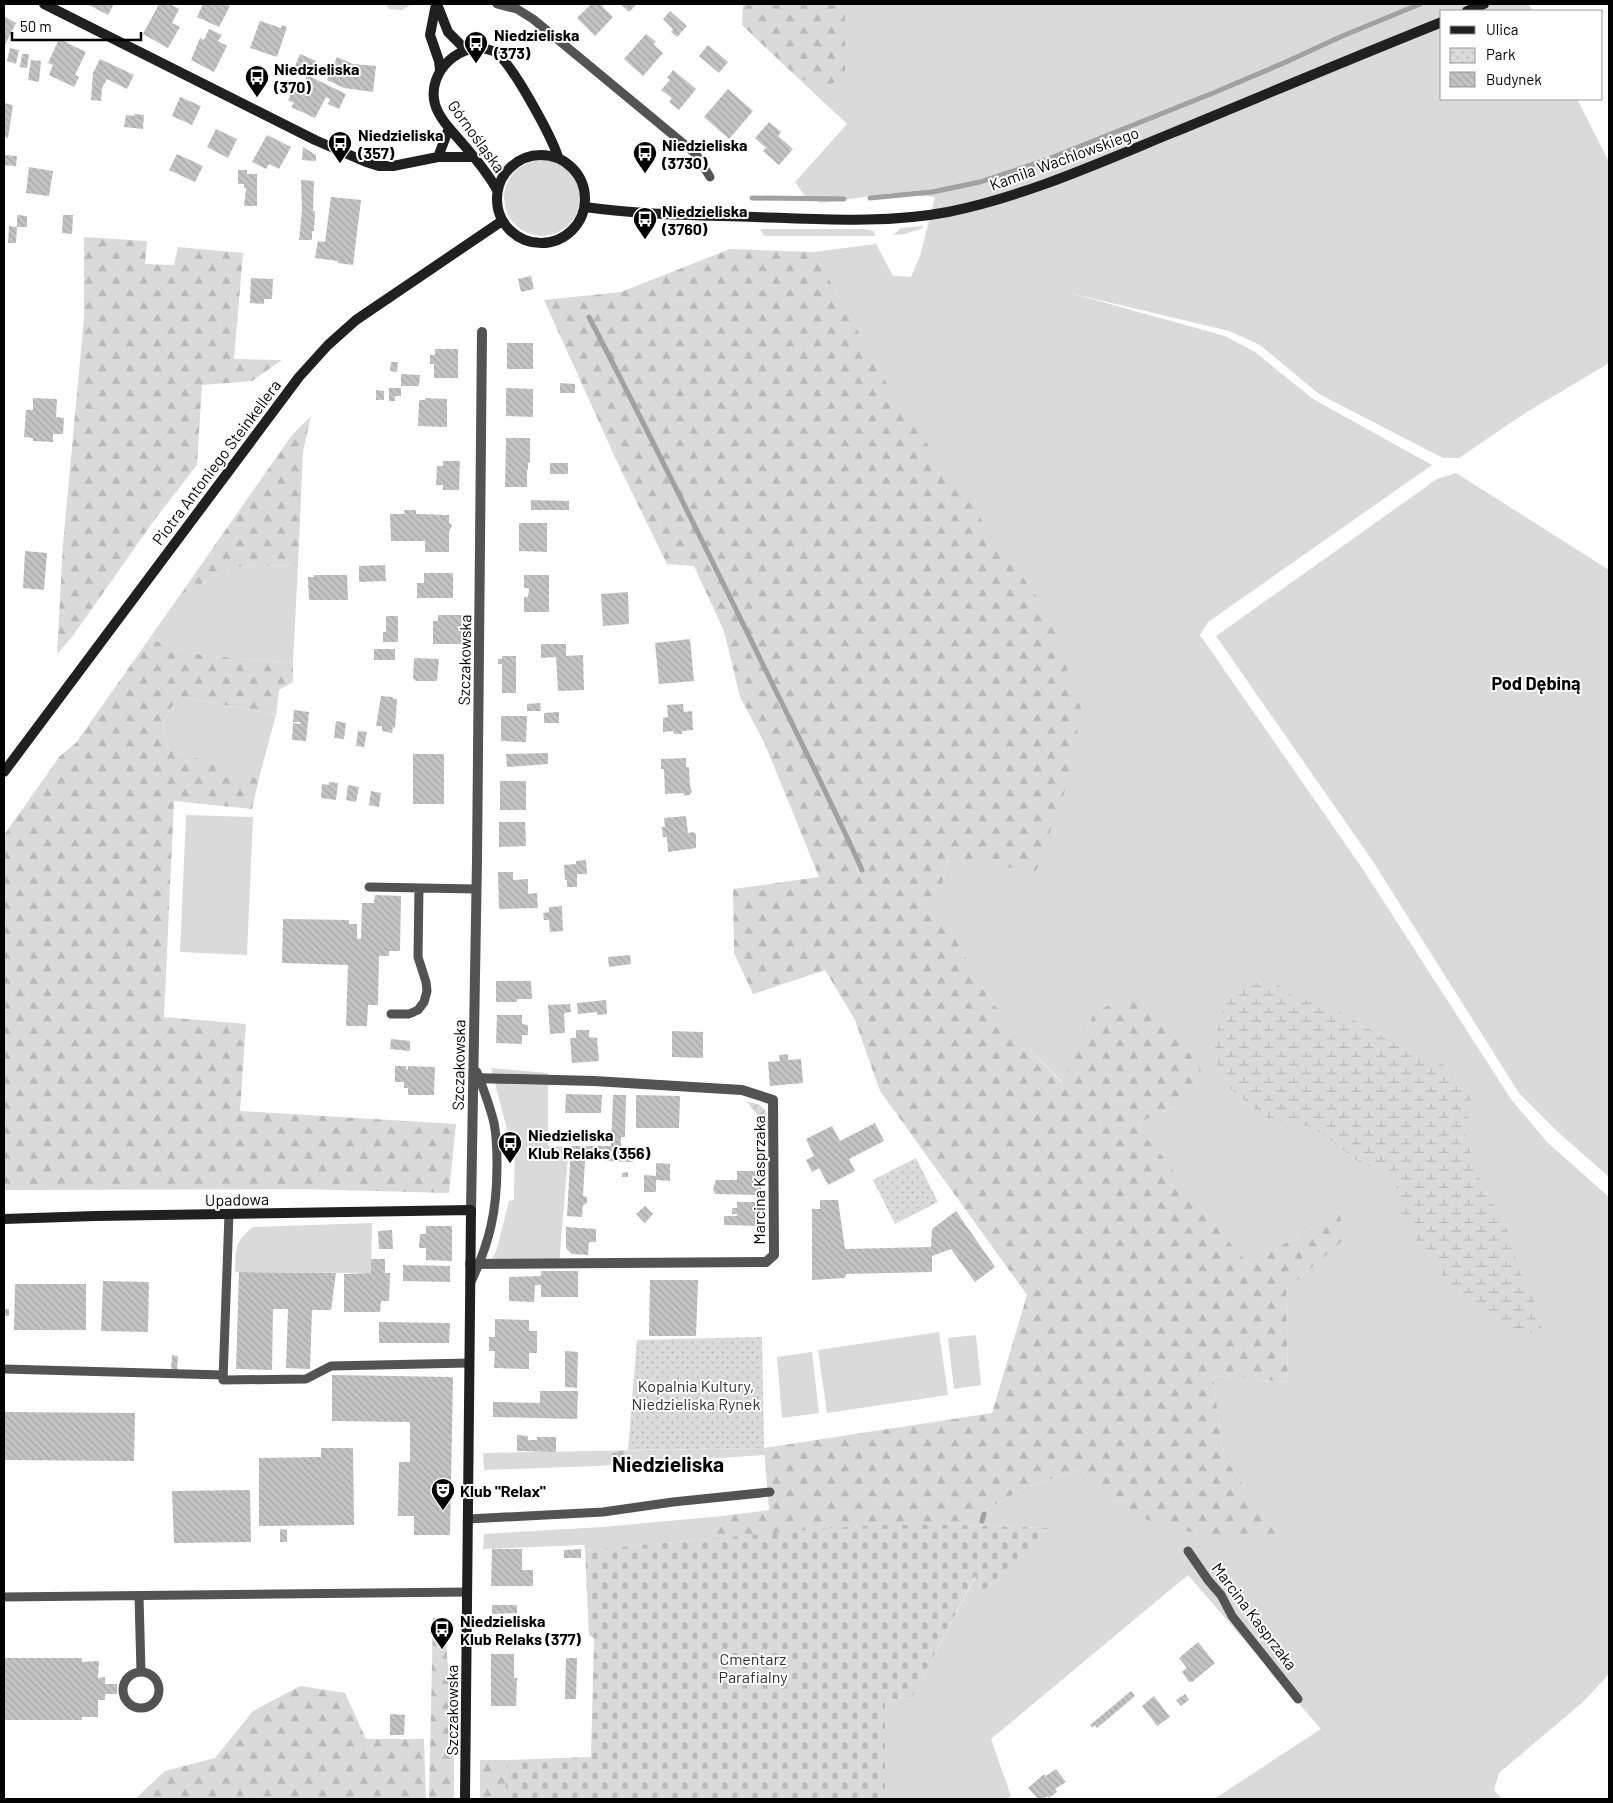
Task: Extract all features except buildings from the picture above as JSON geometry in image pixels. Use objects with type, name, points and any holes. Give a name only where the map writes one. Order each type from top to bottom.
[{"type":"street","points":[[44,4],[343,153],[379,166],[392,166],[438,157],[474,157]]},
{"type":"street","name":"Górnośląska","points":[[436,4],[448,32],[466,50]]},
{"type":"street","name":"Górnośląska","points":[[436,4],[430,35],[439,61],[440,70],[434,89],[435,104],[449,128],[491,178],[497,190]]},
{"type":"street","points":[[1469,10],[1484,4]]},
{"type":"street","name":"Kamila Wachlowskiego","points":[[585,207],[613,211],[690,216],[857,220],[914,216],[976,206],[1008,197],[1079,171],[1440,23]]},
{"type":"street","points":[[440,70],[451,58],[466,50],[494,51],[505,61],[547,131],[558,157]]},
{"type":"street","points":[[438,157],[449,128]]},
{"type":"street","points":[[537,155],[558,157],[569,165],[576,174],[586,195],[585,207],[578,222],[557,239],[549,242],[532,242],[520,238],[502,221],[497,205],[497,190],[506,171],[521,159],[537,155]]},
{"type":"street","name":"Piotra Antoniego Steinkellera","points":[[4,772],[299,376],[328,344],[356,320],[502,221]]},
{"type":"street","name":"Szczakowska","points":[[465,1799],[470,1284],[475,1264],[471,1210],[476,1078],[474,1063],[482,332]]},
{"type":"street","name":"Marcina Kasprzaka","points":[[475,1264],[766,1262],[774,1255],[773,1100],[742,1090],[594,1081],[476,1078]]},
{"type":"street","name":"Upadowa","points":[[4,1219],[471,1210]]},
{"type":"lane","points":[[497,4],[517,9],[540,25],[696,154],[710,177]]},
{"type":"lane","points":[[369,887],[476,889]]},
{"type":"lane","points":[[391,1014],[409,1014],[418,1010],[424,1002],[427,991],[418,957],[419,888]]},
{"type":"lane","points":[[475,1264],[489,1239],[495,1212],[497,1188],[497,1144],[494,1122],[476,1078]]},
{"type":"lane","points":[[229,1214],[222,1380],[306,1379],[331,1366],[469,1363]]},
{"type":"lane","points":[[4,1369],[223,1375]]},
{"type":"lane","points":[[468,1519],[604,1512],[673,1502],[770,1492]]},
{"type":"lane","name":"Marcina Kasprzaka","points":[[1188,1551],[1221,1595],[1232,1616],[1298,1699]]},
{"type":"lane","points":[[4,1597],[467,1592]]},
{"type":"lane","points":[[139,1596],[140,1672]]},
{"type":"lane","points":[[140,1672],[152,1676],[156,1680],[158,1692],[156,1699],[144,1707],[130,1704],[125,1699],[123,1692],[127,1678],[140,1672]]},
{"type":"green space","points":[[386,4],[412,4],[402,10],[389,9]]},
{"type":"green space","points":[[743,4],[845,4],[845,78],[825,86],[798,78],[742,25]]},
{"type":"green space","points":[[780,4],[1528,4],[1532,10],[1440,10],[1440,100],[1578,100],[1609,162],[1609,363],[1522,415],[1459,458],[1443,458],[1319,394],[1260,345],[1229,331],[1070,293],[1225,336],[1255,352],[1313,399],[1432,465],[1208,622],[1200,635],[1362,868],[1511,1099],[1547,1142],[1609,1197],[1609,1674],[1583,1702],[1499,1773],[1494,1790],[1502,1799],[1214,1799],[1321,1729],[1188,1575],[991,1739],[1011,1796],[1007,1799],[885,1799],[885,1700],[912,1698],[976,1575],[983,1591],[1049,1528],[960,1525],[1024,1488],[1081,1469],[1099,1499],[1276,1534],[1223,1455],[1213,1376],[1288,1382],[1286,1290],[1348,1236],[1338,1211],[1249,1265],[1199,1206],[1138,1123],[1180,1104],[1094,1013],[1063,1083],[1025,1045],[990,999],[937,907],[948,860],[898,403],[814,252],[876,244],[893,276],[911,277],[920,256],[935,197],[892,193],[821,203],[804,195],[795,182],[847,124],[752,35]]},
{"type":"green space","points":[[542,160],[556,163],[569,171],[577,184],[580,198],[577,212],[569,225],[556,233],[542,236],[528,233],[515,225],[507,212],[504,198],[507,184],[515,171],[528,163]]},
{"type":"green space","points":[[923,226],[923,228],[905,234],[893,235],[901,228]]},
{"type":"green space","points":[[760,229],[866,229],[873,231],[876,236],[764,236]]},
{"type":"green space","points":[[84,237],[147,241],[145,264],[174,265],[178,247],[243,253],[234,359],[282,360],[252,381],[202,385],[197,465],[155,519],[72,637],[57,654],[63,544],[84,318]]},
{"type":"green space","points":[[730,249],[814,252],[898,403],[1047,611],[1081,708],[1071,774],[1036,871],[948,860],[937,907],[990,999],[1025,1045],[1062,1083],[1094,1013],[1132,993],[1164,1014],[1209,1083],[1180,1104],[1138,1123],[1199,1206],[1249,1265],[1338,1211],[1348,1236],[1286,1290],[1288,1382],[1213,1376],[1223,1455],[1276,1534],[1207,1536],[1155,1523],[1099,1499],[1081,1469],[1024,1488],[960,1525],[708,1539],[722,1516],[769,1510],[764,1448],[992,1413],[1027,1295],[880,1091],[855,1020],[825,970],[753,994],[734,953],[733,889],[819,877],[764,742],[740,697],[724,631],[694,566],[667,564],[618,464],[544,300],[621,292]]},
{"type":"green space","points":[[311,416],[303,452],[298,565],[232,567],[180,595],[292,435]]},
{"type":"green space","points":[[1456,473],[1609,570],[1609,1177],[1558,1132],[1519,1093],[1372,860],[1216,636],[1437,479]]},
{"type":"green space","points":[[298,565],[293,663],[201,655],[149,639],[180,595],[232,567]]},
{"type":"green space","points":[[149,639],[201,655],[293,663],[293,682],[279,690],[276,715],[178,696],[163,723],[169,749],[259,778],[252,809],[174,801],[164,1017],[246,1024],[240,1111],[456,1124],[449,1193],[301,1189],[4,1190],[4,835],[60,756],[76,743]]},
{"type":"green space","points":[[178,696],[276,715],[259,778],[169,749],[163,723]]},
{"type":"green space","points":[[186,815],[253,817],[247,955],[180,952]]},
{"type":"green space","points":[[1247,982],[1278,985],[1296,998],[1317,1002],[1342,1013],[1392,1042],[1443,1064],[1471,1096],[1465,1136],[1481,1183],[1506,1227],[1520,1272],[1544,1321],[1540,1332],[1528,1334],[1510,1326],[1477,1307],[1450,1285],[1419,1244],[1399,1213],[1395,1175],[1362,1164],[1312,1127],[1274,1121],[1260,1113],[1225,1084],[1214,1055],[1218,1027],[1226,998]]},
{"type":"green space","points":[[491,1068],[548,1073],[548,1146],[569,1146],[559,1265],[489,1264],[497,1249],[509,1201],[514,1200],[515,1137],[509,1137]]},
{"type":"green space","points":[[747,1102],[764,1109],[768,1128]]},
{"type":"green space","points":[[916,1158],[938,1202],[895,1224],[873,1180]]},
{"type":"green space","points":[[372,1223],[371,1273],[235,1272],[237,1246],[242,1237],[253,1227]]},
{"type":"green space","points":[[939,1332],[948,1395],[827,1413],[818,1350]]},
{"type":"green space","points":[[976,1335],[981,1385],[954,1389],[948,1338]]},
{"type":"green space","name":"Kopalnia Kultury, Niedzieliska Rynek","points":[[762,1337],[764,1448],[628,1450],[637,1340]]},
{"type":"green space","points":[[812,1352],[819,1413],[782,1418],[777,1357]]},
{"type":"green space","points":[[764,1448],[765,1455],[598,1466],[484,1470],[483,1453]]},
{"type":"green space","points":[[722,1516],[708,1539],[585,1550],[584,1545],[483,1549],[484,1534],[603,1527]]},
{"type":"green space","name":"Cmentarz Parafialny","points":[[878,1525],[1050,1528],[982,1592],[975,1576],[912,1698],[885,1700],[885,1799],[505,1799],[507,1760],[591,1757],[594,1638],[589,1635],[585,1550]]},
{"type":"green space","points":[[446,1617],[447,1656],[454,1726],[454,1799],[429,1799],[433,1618]]},
{"type":"green space","points":[[300,1686],[345,1693],[366,1739],[424,1739],[426,1799],[135,1799],[165,1771],[215,1758],[253,1711]]},
{"type":"green space","points":[[480,1760],[507,1760],[505,1799],[480,1799]]},
{"type":"waterway","points":[[870,198],[932,192],[980,182],[1046,160],[1218,91],[1420,4]]},
{"type":"waterway","points":[[752,198],[844,199]]},
{"type":"waterway","points":[[589,317],[726,588],[862,870]]},
{"type":"waterway","points":[[982,1521],[984,1514]]},
{"type":"place","name":"Niedzieliska (373)","points":[[476,64]]},
{"type":"place","name":"Niedzieliska (370)","points":[[257,98]]},
{"type":"place","name":"Niedzieliska (357)","points":[[340,164]]},
{"type":"place","name":"Niedzieliska (3730)","points":[[645,174]]},
{"type":"place","name":"Niedzieliska (3760)","points":[[645,240]]},
{"type":"place","name":"Niedzieliska Klub Relaks (356)","points":[[510,1164]]},
{"type":"place","name":"Klub \"Relax\"","points":[[443,1511]]},
{"type":"place","name":"Niedzieliska Klub Relaks (377)","points":[[442,1650]]},
{"type":"district","name":"Pod Dębiną","points":[[1536,683]]},
{"type":"district","name":"Niedzieliska","points":[[668,1463]]}]
